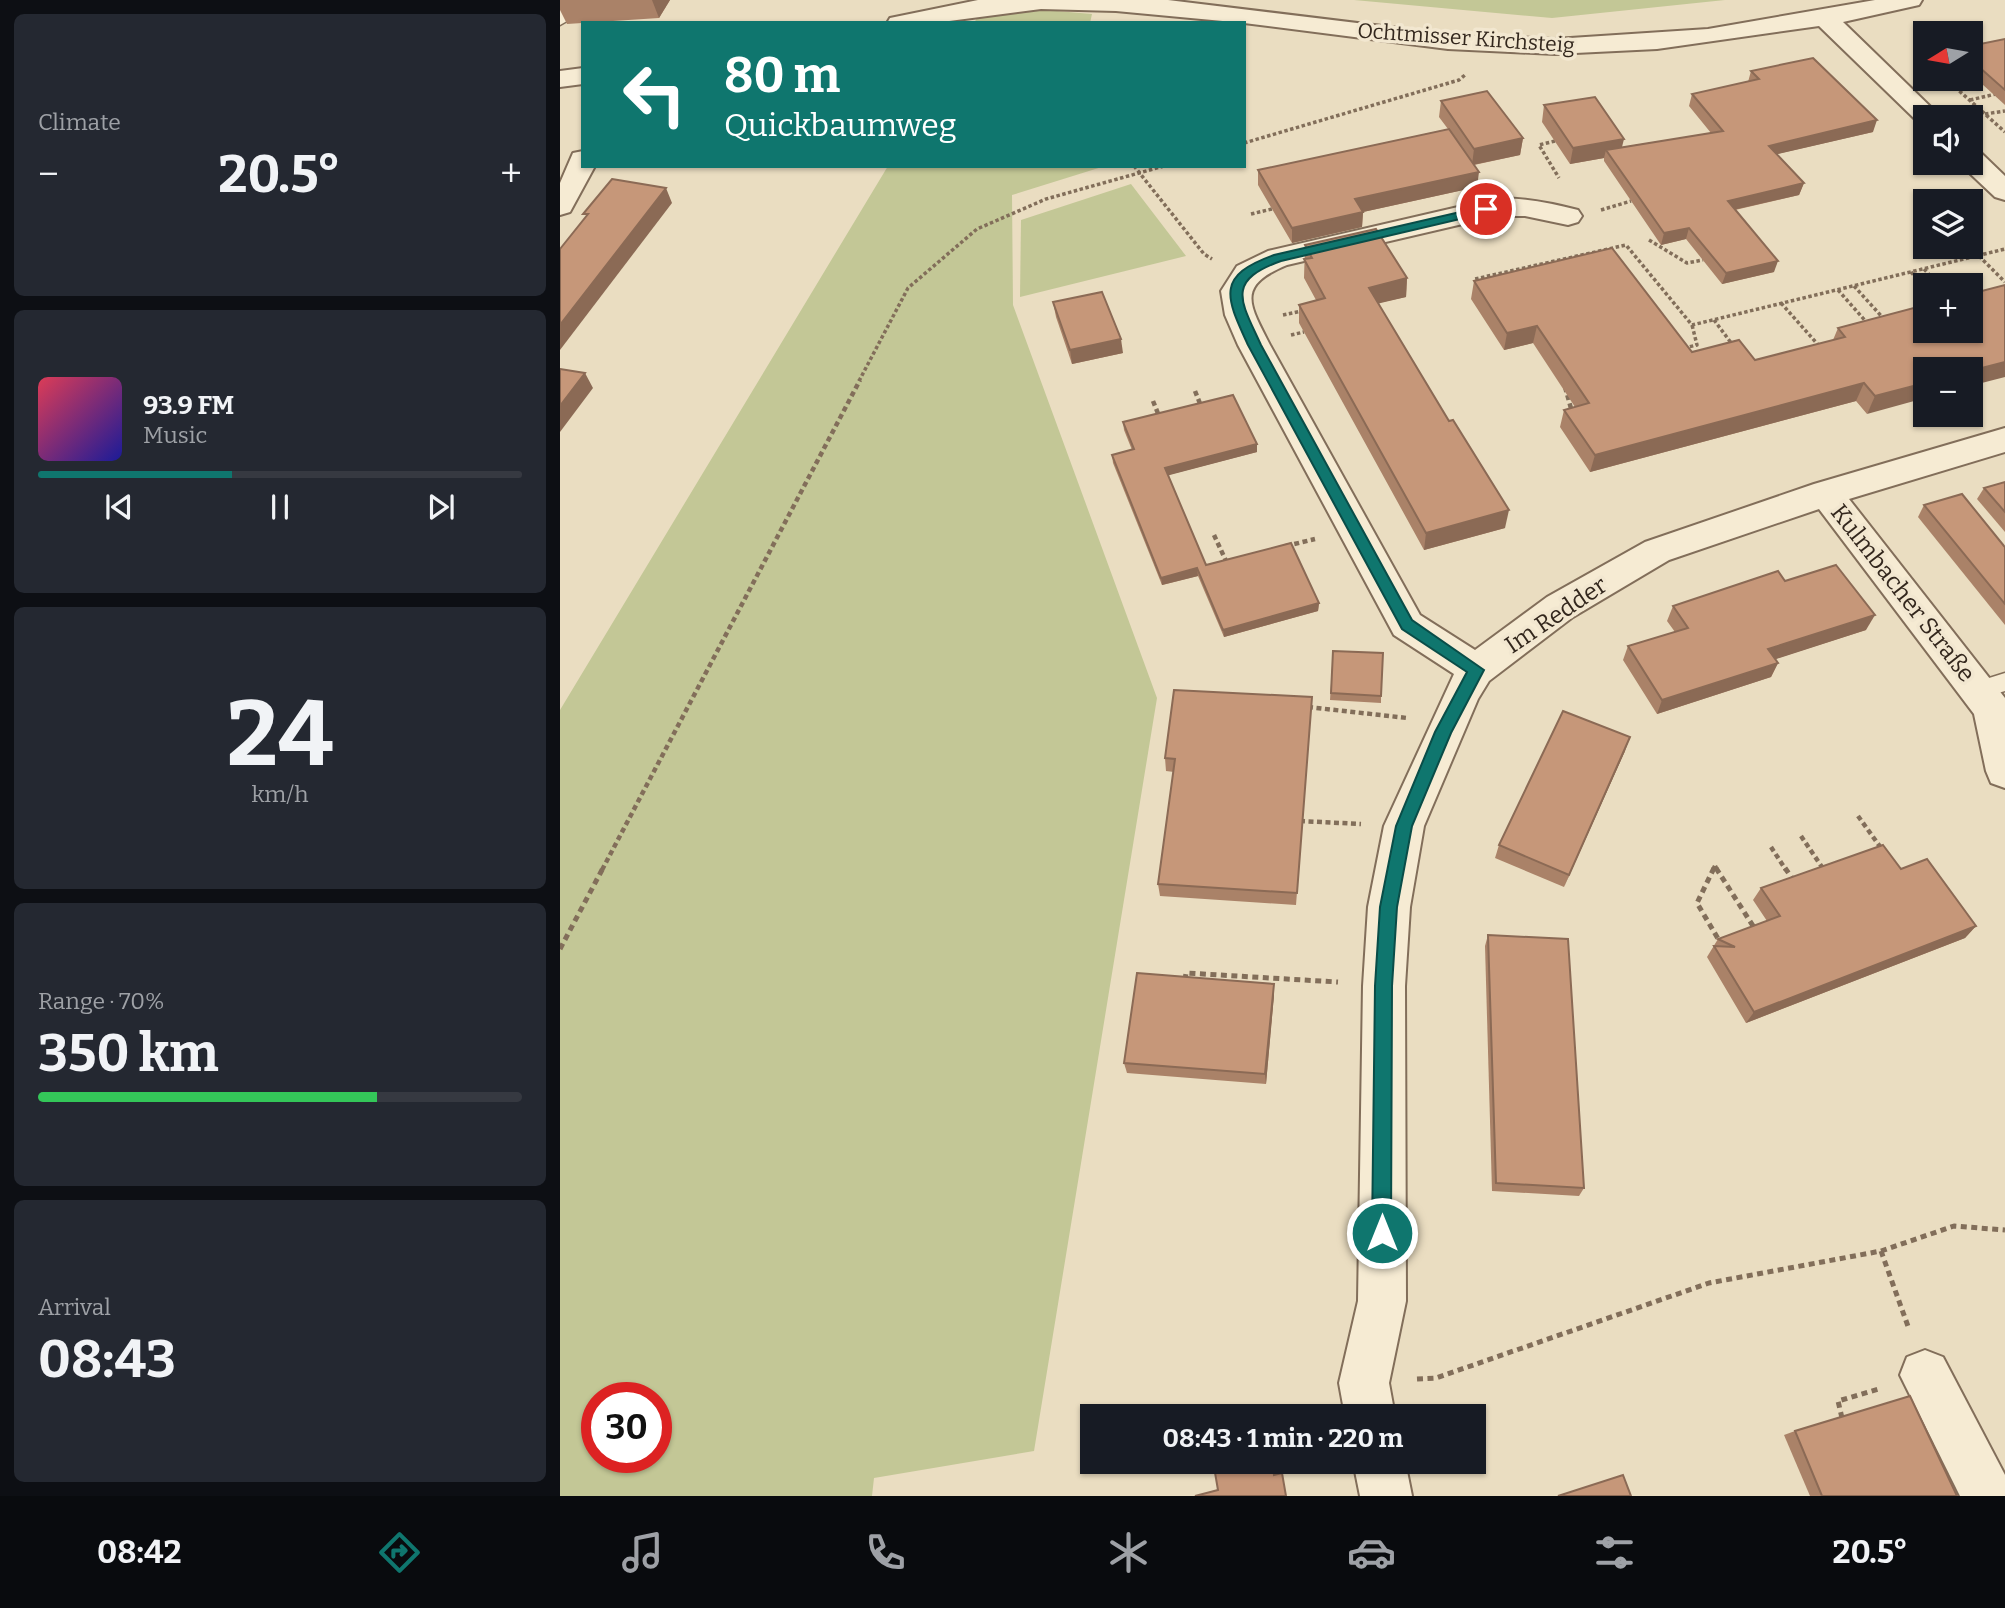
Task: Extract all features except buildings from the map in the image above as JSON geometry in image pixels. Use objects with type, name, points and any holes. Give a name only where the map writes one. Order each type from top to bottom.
[{"type":"street","name":"Ochtmisser Kirchsteig","points":[[897,17],[1005,4],[1060,1],[1103,3],[1500,45],[1574,48],[1646,44],[1826,19],[1910,0]]},
{"type":"street","points":[[1826,19],[1916,105]]},
{"type":"street","points":[[560,79],[581,76]]},
{"type":"street","points":[[560,205],[578,176],[581,166]]},
{"type":"street","points":[[1983,170],[2005,191]]},
{"type":"street","points":[[1476,670],[1407,625],[1244,325],[1234,291],[1240,277],[1257,265],[1278,258],[1497,207],[1567,202]]},
{"type":"street","name":"Im Redder","points":[[1367,1399],[1382,1301],[1384,986],[1389,907],[1404,826],[1448,722],[1476,670],[1560,607],[1657,551],[1826,493],[2005,440]]},
{"type":"street","name":"Kulmbacher Straße","points":[[1826,493],[1992,686],[1992,709],[2005,771]]},
{"type":"street","points":[[1924,1375],[1988,1496]]},
{"type":"street","points":[[1382,1474],[1386,1496]]},
{"type":"lane","points":[[560,21],[567,0]]},
{"type":"path","points":[[1246,142],[1459,80],[1500,45]]},
{"type":"path","points":[[1960,91],[2004,131]]},
{"type":"path","points":[[1970,100],[1996,94]]},
{"type":"path","points":[[1985,114],[2005,111]]},
{"type":"path","points":[[1555,141],[1539,145],[1567,202]]},
{"type":"path","points":[[1135,168],[1205,254],[1240,277]]},
{"type":"path","points":[[560,949],[908,288],[976,229],[1046,200],[1158,168]]},
{"type":"path","points":[[1251,215],[1272,209]]},
{"type":"path","points":[[1649,240],[1687,263],[1703,260]]},
{"type":"path","points":[[1480,287],[1475,279],[1626,245],[1692,325],[1701,355]]},
{"type":"path","points":[[1983,255],[2005,249]]},
{"type":"path","points":[[1582,254],[1588,261]]},
{"type":"path","points":[[1692,325],[1966,259]]},
{"type":"path","points":[[1982,259],[2005,282]]},
{"type":"path","points":[[1556,260],[1562,268]]},
{"type":"path","points":[[1529,266],[1535,274]]},
{"type":"path","points":[[1924,269],[1928,273]]},
{"type":"path","points":[[1502,272],[1507,281]]},
{"type":"path","points":[[1854,286],[1888,323]]},
{"type":"path","points":[[1838,290],[1870,327]]},
{"type":"path","points":[[1781,303],[1823,351]]},
{"type":"path","points":[[1714,320],[1735,348]]},
{"type":"path","points":[[1672,351],[1696,345]]},
{"type":"path","points":[[1564,380],[1567,402],[1578,422]]},
{"type":"path","points":[[1195,391],[1203,410]]},
{"type":"path","points":[[1153,401],[1161,420]]},
{"type":"path","points":[[1279,548],[1354,528]]},
{"type":"path","points":[[1214,535],[1228,568]]},
{"type":"path","points":[[1299,706],[1448,722]]},
{"type":"path","points":[[1858,816],[1888,857]]},
{"type":"path","points":[[1297,821],[1404,826]]},
{"type":"path","points":[[1801,836],[1830,878]]},
{"type":"path","points":[[1771,847],[1800,890]]},
{"type":"path","points":[[1723,946],[1696,903],[1715,866],[1758,933]]},
{"type":"path","points":[[1184,988],[1186,973],[1384,986]]},
{"type":"path","points":[[1230,983],[1232,975]]},
{"type":"path","points":[[1367,1399],[1436,1378],[1709,1283],[1881,1251],[1954,1226],[2005,1230]]},
{"type":"path","points":[[1842,1418],[1838,1401],[1924,1375],[1881,1251]]},
{"type":"green space","points":[[1354,0],[1725,0],[1552,18]]},
{"type":"green space","points":[[1045,10],[1092,14],[1090,21],[975,21],[977,18]]},
{"type":"green space","points":[[887,168],[1099,168],[1012,195],[1013,305],[1157,698],[1034,1451],[874,1478],[872,1496],[560,1496],[560,710]]},
{"type":"green space","points":[[1131,184],[1186,256],[1020,297],[1021,220]]},
{"type":"route","points":[[1382,1233],[1384,986],[1389,907],[1404,826],[1443,732],[1476,670],[1407,625],[1254,345],[1236,305],[1234,291],[1240,277],[1257,265],[1278,258],[1486,209]]}]
